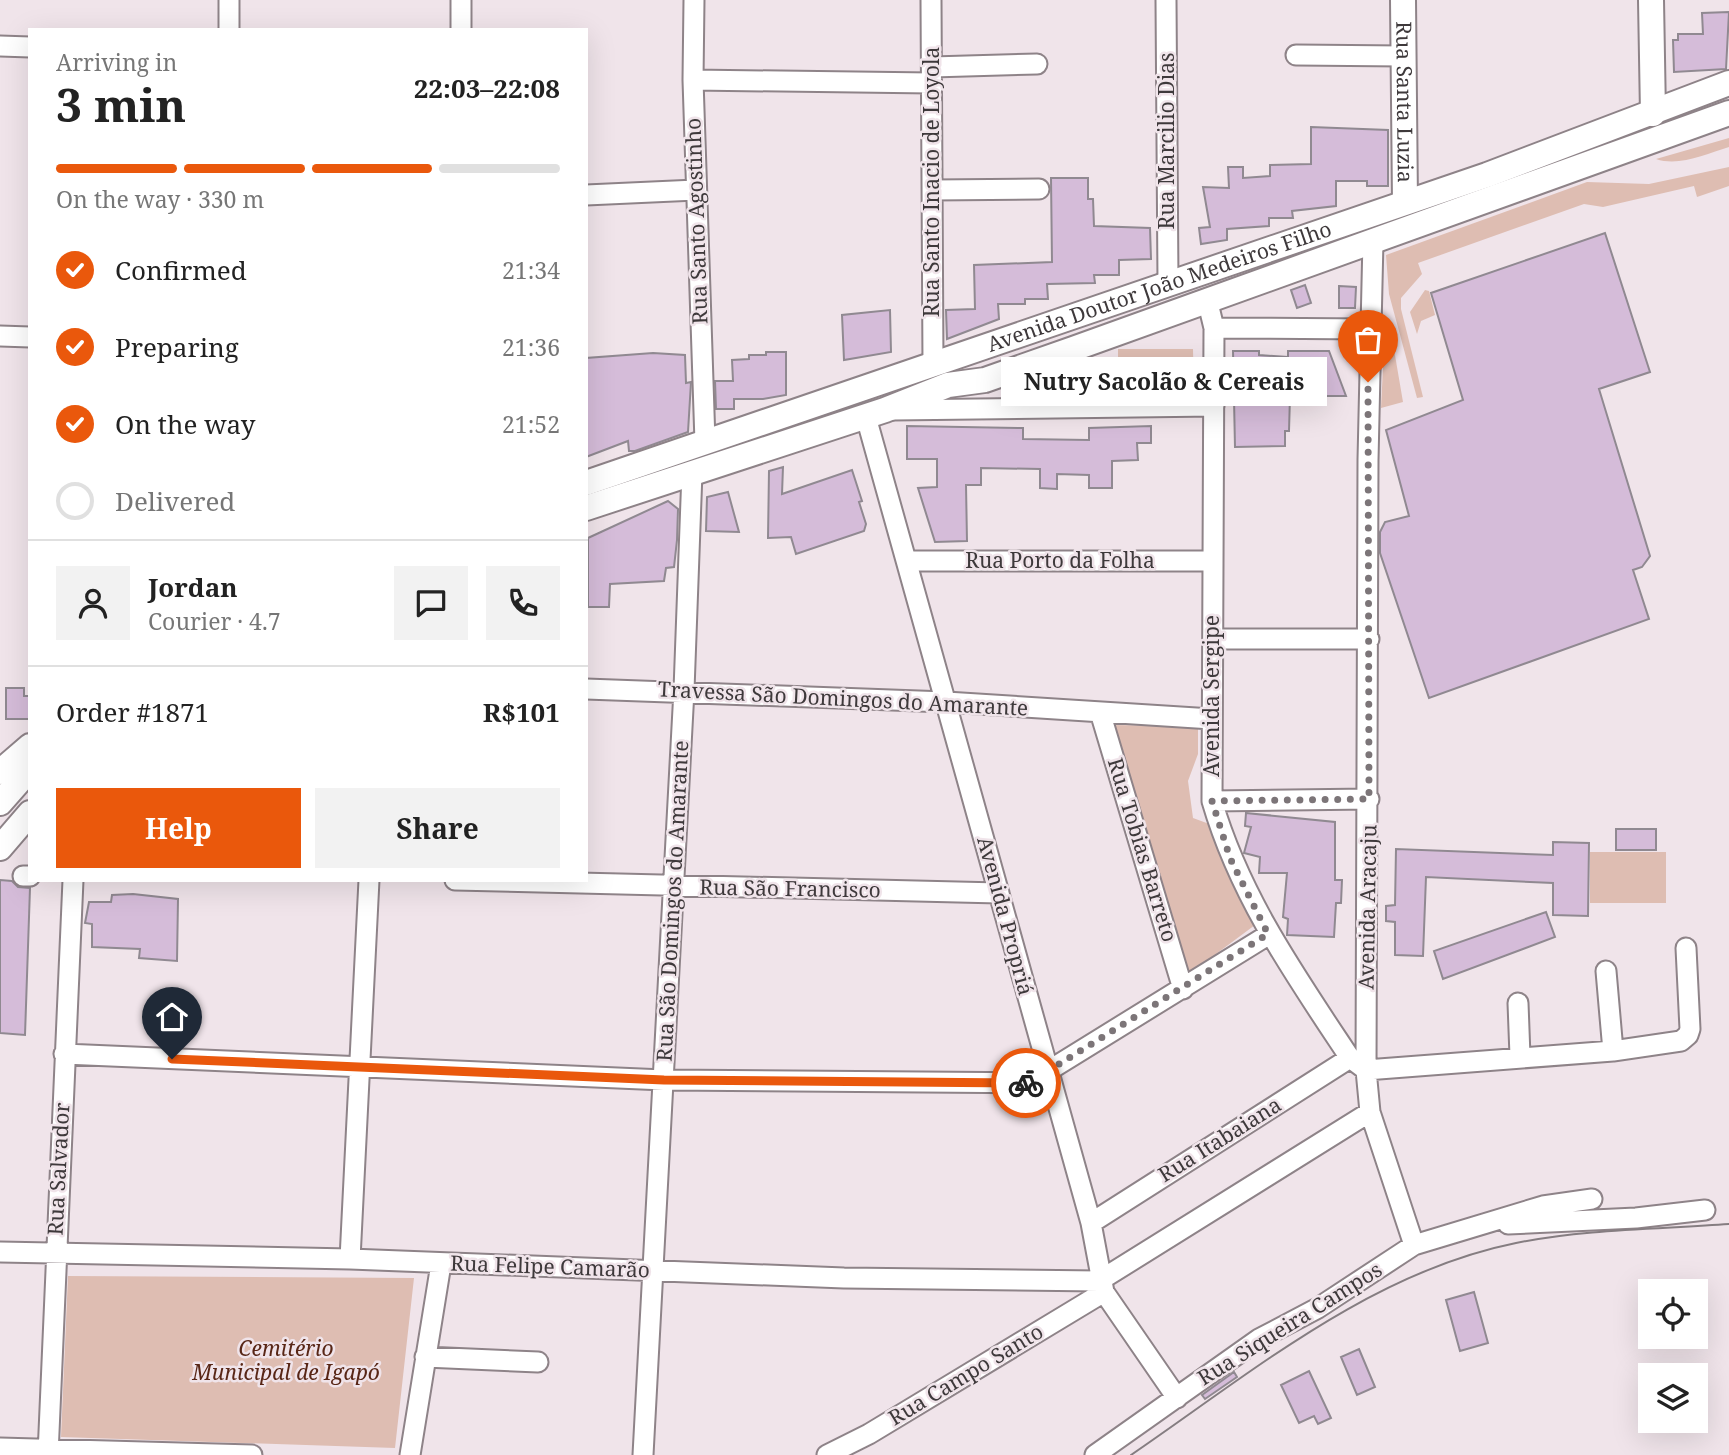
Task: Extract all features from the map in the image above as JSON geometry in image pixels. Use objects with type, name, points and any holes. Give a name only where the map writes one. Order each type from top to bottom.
[{"type":"main road","name":"Rua Santa Luzia","points":[[1403,0],[1405,202]]},
{"type":"main road","points":[[1651,0],[1653,114]]},
{"type":"main road","name":"Avenida Doutor João Medeiros Filho","points":[[588,482],[1405,202],[1653,114],[1729,83]]},
{"type":"main road","name":"Avenida Doutor João Medeiros Filho","points":[[588,507],[876,414],[948,385],[985,380],[1729,113]]},
{"type":"main road","points":[[1079,347],[1082,333],[1088,324],[1138,305],[1168,282]]},
{"type":"main road","points":[[948,385],[988,364],[1033,348],[1038,344],[1043,327]]},
{"type":"main road","points":[[0,772],[28,748]]},
{"type":"main road","points":[[0,803],[28,770]]},
{"type":"main road","points":[[0,848],[28,815]]},
{"type":"street","points":[[229,0],[229,28]]},
{"type":"street","points":[[461,0],[461,28]]},
{"type":"street","name":"Rua Santo Agostinho","points":[[694,0],[693,80],[705,442]]},
{"type":"street","name":"Rua Santo Inacio de Loyola","points":[[931,0],[933,363]]},
{"type":"street","name":"Rua Marcilio Dias","points":[[1166,0],[1168,282]]},
{"type":"street","points":[[0,46],[28,47]]},
{"type":"street","points":[[1296,55],[1403,56]]},
{"type":"street","points":[[693,80],[932,75],[1037,64]]},
{"type":"street","points":[[933,191],[1039,189]]},
{"type":"street","points":[[588,195],[696,190]]},
{"type":"street","name":"Avenida Aracaju","points":[[1373,240],[1369,329],[1366,1070],[1370,1112],[1414,1245]]},
{"type":"street","name":"Avenida Sergipe","points":[[1207,299],[1214,328],[1212,801],[1230,858],[1268,934],[1350,1058]]},
{"type":"street","points":[[1214,328],[1369,329]]},
{"type":"street","points":[[0,337],[28,337]]},
{"type":"street","points":[[876,414],[1214,406]]},
{"type":"street","name":"Avenida Propriá","points":[[876,414],[907,561],[1091,1223],[1101,1287],[1177,1398]]},
{"type":"street","name":"Rua São Domingos do Amarante","points":[[643,1455],[684,691],[692,472]]},
{"type":"street","name":"Rua Porto da Folha","points":[[907,561],[1212,561]]},
{"type":"street","points":[[1213,639],[1369,639]]},
{"type":"street","name":"Travessa São Domingos do Amarante","points":[[588,689],[946,702],[1212,719]]},
{"type":"street","name":"Rua Tobias Barreto","points":[[1100,712],[1184,989]]},
{"type":"street","points":[[1212,801],[1369,799]]},
{"type":"street","name":"Rua Salvador","points":[[49,1453],[72,882]]},
{"type":"street","points":[[350,1259],[362,1068],[369,882]]},
{"type":"street","name":"Rua São Francisco","points":[[518,882],[999,893]]},
{"type":"street","points":[[64,1054],[664,1080],[1050,1077],[1268,934]]},
{"type":"street","points":[[1350,1058],[1366,1070],[1520,1056],[1613,1051],[1668,1044],[1688,1035],[1686,948]]},
{"type":"street","points":[[1606,971],[1613,1051]]},
{"type":"street","points":[[1518,1003],[1520,1056]]},
{"type":"street","name":"Rua Itabaiana","points":[[1091,1223],[1350,1058]]},
{"type":"street","name":"Rua Campo Santo","points":[[827,1455],[869,1434],[1370,1112]]},
{"type":"street","name":"Rua Siqueira Campos","points":[[1095,1455],[1259,1339],[1318,1308],[1414,1245],[1459,1229],[1543,1206],[1592,1199]]},
{"type":"street","name":"Rua Siqueira Campos","points":[[1459,1229],[1636,1218],[1705,1210]]},
{"type":"street","name":"Rua Felipe Camarão","points":[[0,1252],[350,1259],[1101,1287]]},
{"type":"street","points":[[410,1455],[441,1264]]},
{"type":"street","points":[[425,1357],[538,1362]]},
{"type":"street","points":[[0,1448],[49,1453],[167,1450],[252,1455]]},
{"type":"green space","points":[[1729,138],[1729,147],[1702,156],[1683,161],[1656,159]]},
{"type":"green space","points":[[1729,167],[1729,186],[1697,197],[1694,186],[1603,207],[1584,204],[1418,263],[1422,274],[1401,298],[1401,309],[1423,397],[1417,398],[1389,294],[1386,255],[1587,182],[1649,184]]},
{"type":"green space","points":[[1425,290],[1429,291],[1435,315],[1421,321],[1417,334],[1410,312]]},
{"type":"green space","points":[[1390,326],[1403,402],[1381,408],[1385,327]]},
{"type":"green space","points":[[1118,349],[1193,349],[1194,394],[1118,395]]},
{"type":"green space","points":[[1109,725],[1198,726],[1198,754],[1188,781],[1193,818],[1212,825],[1255,925],[1189,974]]},
{"type":"green space","points":[[1590,852],[1666,852],[1666,903],[1590,903]]},
{"type":"green space","name":"Cemitério Municipal de Igapó","points":[[68,1276],[414,1278],[395,1448],[61,1437]]},
{"type":"building","points":[[1729,12],[1726,69],[1674,72],[1673,40],[1678,40],[1678,34],[1703,34],[1702,13]]},
{"type":"building","points":[[1311,127],[1388,130],[1388,186],[1367,186],[1367,181],[1336,181],[1336,206],[1292,211],[1293,218],[1269,218],[1269,226],[1227,229],[1227,240],[1201,244],[1199,228],[1210,227],[1203,187],[1229,188],[1228,167],[1243,167],[1243,178],[1270,176],[1270,165],[1311,164]]},
{"type":"building","points":[[1051,178],[1088,178],[1088,199],[1093,199],[1094,226],[1150,228],[1151,259],[1119,260],[1119,275],[1094,275],[1095,283],[1047,284],[1048,299],[1025,299],[1025,304],[998,304],[999,319],[947,339],[946,310],[975,309],[974,265],[1052,262]]},
{"type":"building","points":[[1605,233],[1650,372],[1599,389],[1650,556],[1642,567],[1633,570],[1649,619],[1429,698],[1380,553],[1380,532],[1385,522],[1409,516],[1386,430],[1463,400],[1431,293]]},
{"type":"building","points":[[1305,285],[1311,303],[1297,308],[1291,290]]},
{"type":"building","points":[[1339,286],[1356,287],[1355,308],[1339,308]]},
{"type":"building","points":[[890,310],[891,352],[844,360],[842,315]]},
{"type":"building","points":[[1233,351],[1259,351],[1259,355],[1288,357],[1288,351],[1329,351],[1346,396],[1290,396],[1289,431],[1285,431],[1285,446],[1235,447]]},
{"type":"building","points":[[766,352],[786,352],[786,395],[763,399],[734,399],[734,409],[716,409],[715,381],[733,381],[732,360],[749,359],[749,355],[766,355]]},
{"type":"building","points":[[653,353],[685,355],[686,383],[691,382],[688,432],[635,451],[629,451],[628,441],[588,456],[588,358]]},
{"type":"building","points":[[1076,389],[1077,395],[1058,396],[1058,392]]},
{"type":"building","points":[[907,426],[1023,428],[1023,439],[1089,440],[1089,428],[1151,426],[1151,443],[1137,443],[1138,460],[1112,461],[1112,488],[1089,488],[1089,475],[1057,474],[1057,489],[1040,488],[1040,469],[981,468],[981,485],[966,485],[967,541],[935,542],[918,488],[937,487],[937,459],[907,459]]},
{"type":"building","points":[[783,467],[782,494],[852,470],[862,501],[859,502],[866,524],[864,531],[796,554],[791,537],[768,538],[769,471]]},
{"type":"building","points":[[728,492],[739,532],[706,531],[707,497]]},
{"type":"building","points":[[668,501],[678,509],[677,540],[674,567],[666,568],[664,581],[610,584],[609,607],[588,607],[588,538]]},
{"type":"building","points":[[6,688],[24,688],[24,696],[28,696],[28,719],[6,719]]},
{"type":"building","points":[[1246,813],[1335,822],[1335,880],[1342,880],[1341,903],[1336,903],[1334,937],[1287,935],[1288,919],[1283,917],[1287,873],[1259,873],[1260,857],[1244,853],[1251,827],[1245,826]]},
{"type":"building","points":[[1616,829],[1656,829],[1656,850],[1616,850]]},
{"type":"building","points":[[1553,842],[1589,843],[1588,916],[1553,915],[1553,883],[1426,877],[1423,956],[1395,955],[1395,922],[1386,921],[1386,906],[1395,905],[1396,849],[1553,855]]},
{"type":"building","points":[[0,880],[12,881],[18,887],[30,888],[25,1035],[0,1033]]},
{"type":"building","points":[[133,894],[178,899],[177,961],[139,958],[140,949],[92,947],[92,924],[85,923],[89,902],[111,902],[112,895]]},
{"type":"building","points":[[1546,912],[1555,937],[1443,979],[1434,951]]},
{"type":"building","points":[[1474,1292],[1488,1343],[1460,1351],[1446,1300]]},
{"type":"building","points":[[1359,1349],[1375,1387],[1357,1395],[1341,1357]]},
{"type":"building","points":[[1309,1371],[1331,1418],[1318,1424],[1314,1416],[1299,1423],[1281,1385]]},
{"type":"building","points":[[1234,1372],[1237,1377],[1205,1399],[1202,1395]]},
{"type":"tram line","points":[[1131,1455],[1314,1329],[1362,1301],[1463,1257],[1542,1238],[1729,1224]]},
{"type":"way so far","points":[[1026,1083],[1051,1083],[1048,1071],[1184,989],[1268,934],[1230,858],[1212,801],[1369,799],[1368,382]]},
{"type":"place","name":"Nutry Sacolão & Cereais","points":[[1368,382]]},
{"type":"route","points":[[172,1059],[664,1080],[1026,1083]]}]
